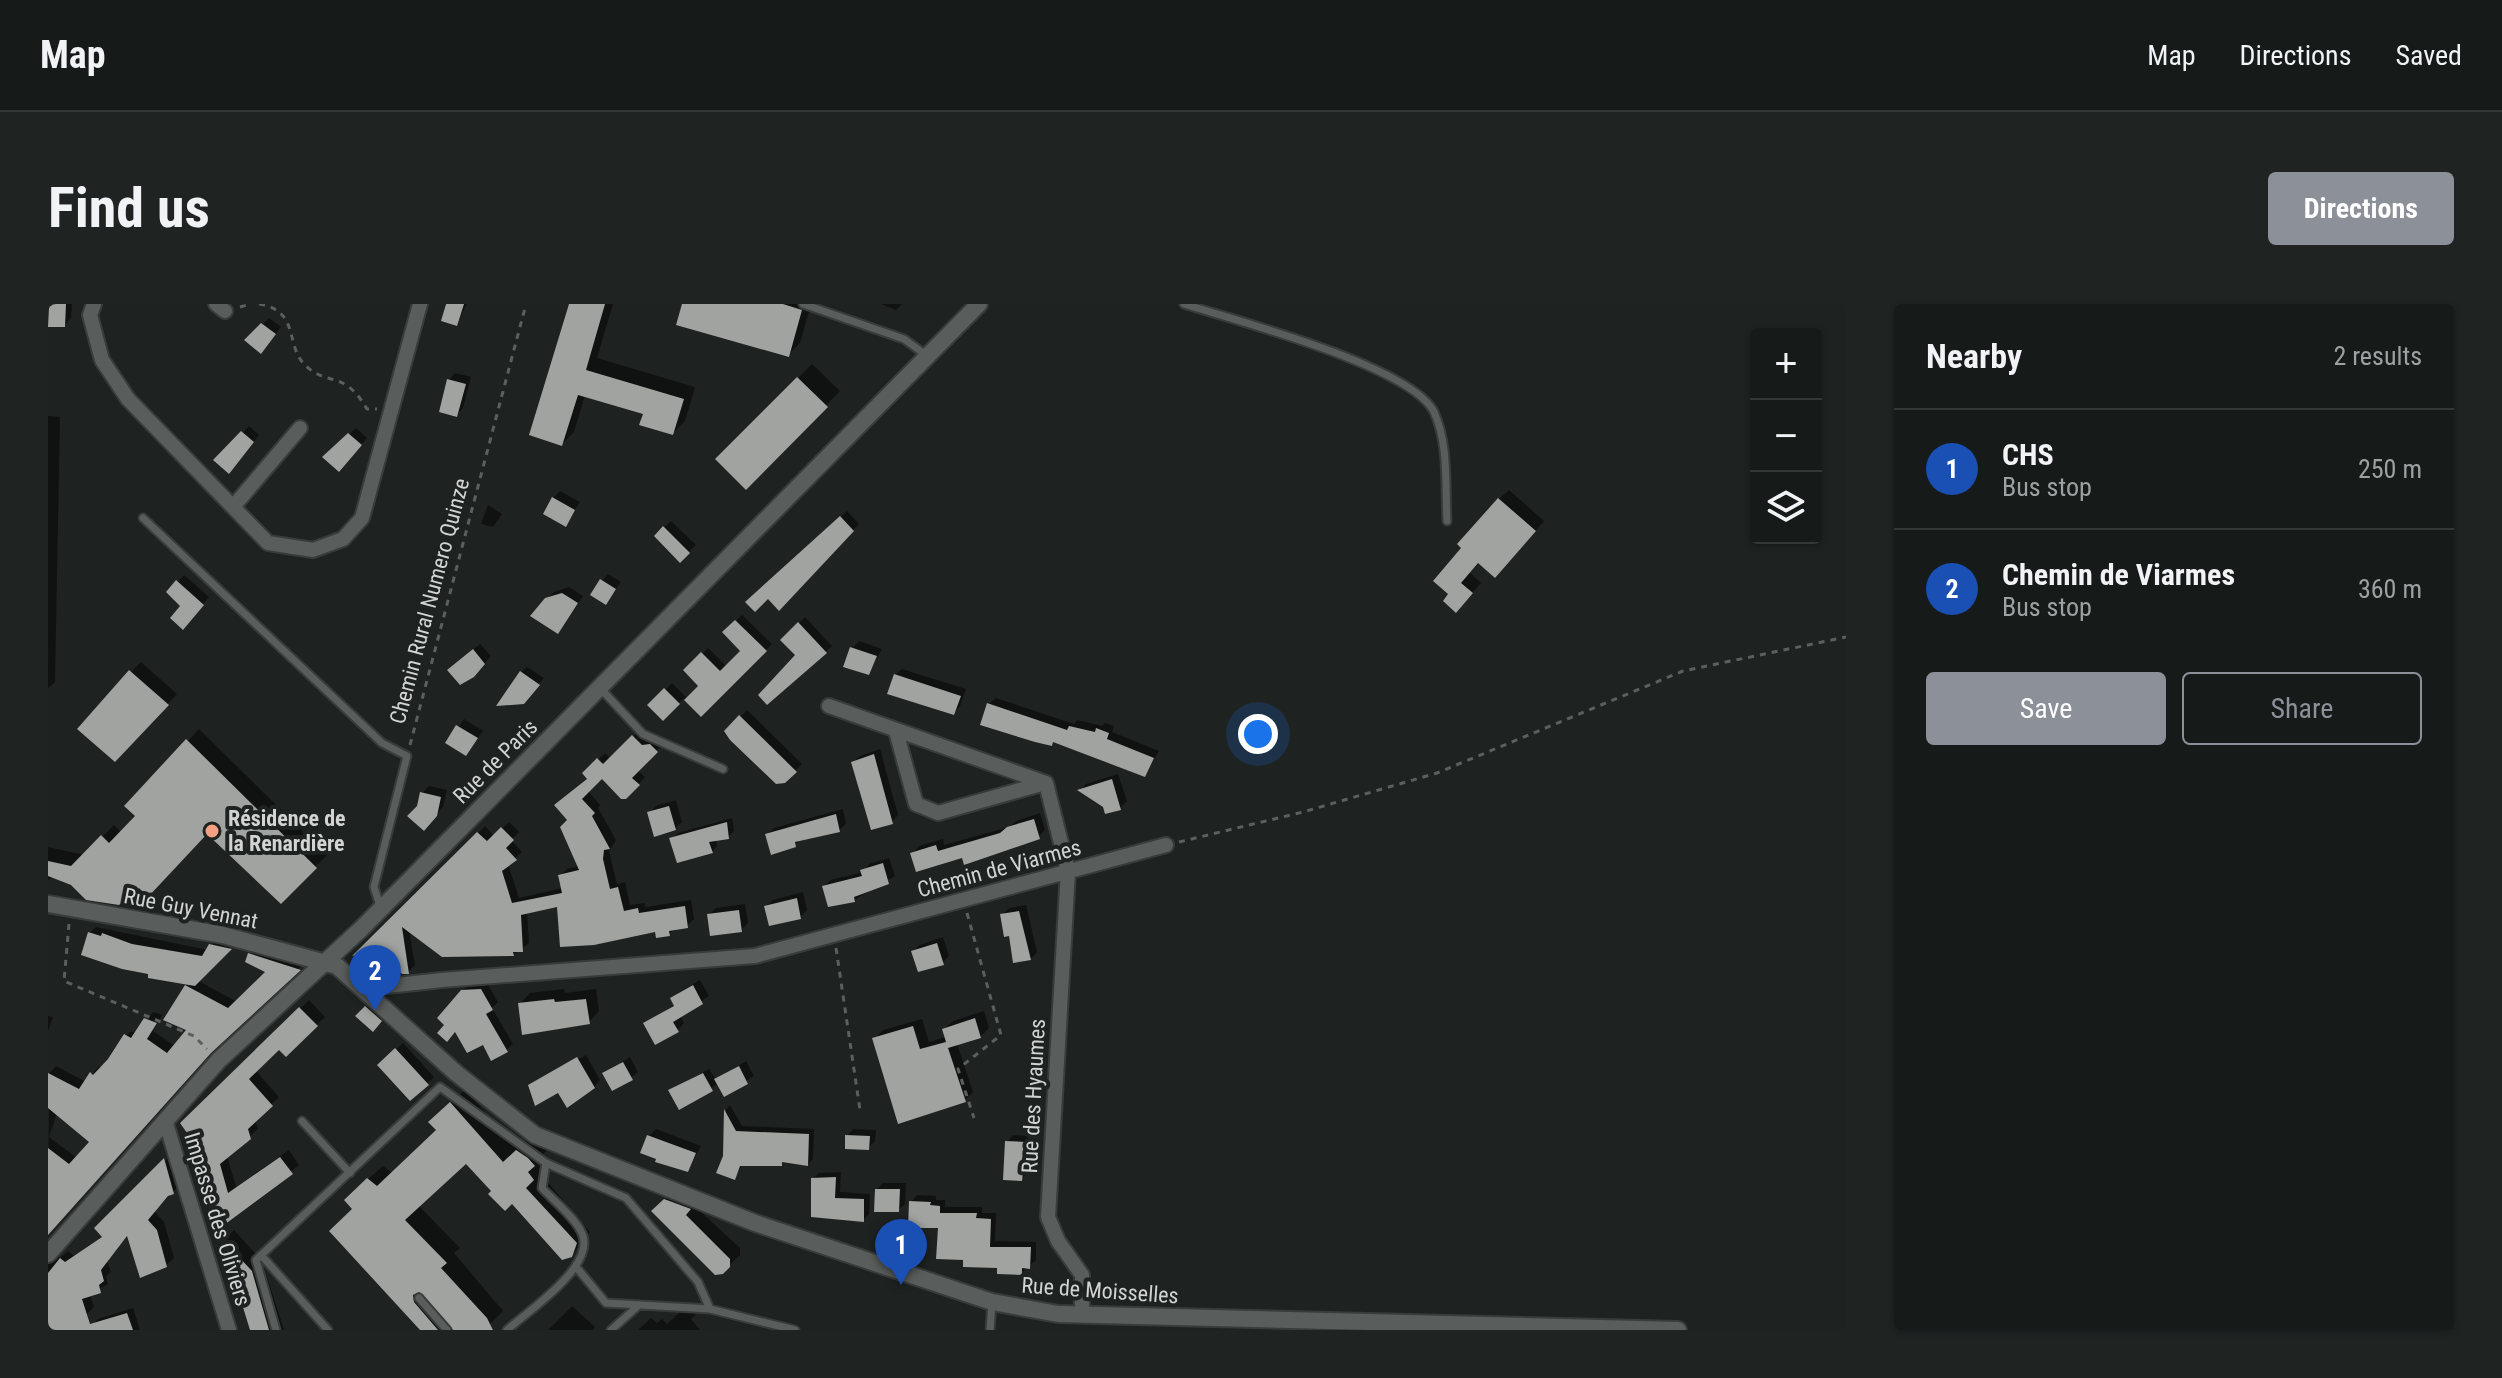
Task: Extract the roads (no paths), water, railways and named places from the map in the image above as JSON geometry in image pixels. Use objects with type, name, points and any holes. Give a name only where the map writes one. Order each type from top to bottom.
[{"type":"street","points":[[94,304],[90,315],[102,360],[128,399],[268,543],[313,550],[343,539],[362,518],[420,304]]},
{"type":"street","name":"Rue de Paris","points":[[48,1254],[219,1060],[381,908],[979,304]]},
{"type":"street","points":[[233,507],[300,428]]},
{"type":"street","points":[[829,706],[1046,783]]},
{"type":"street","points":[[896,731],[916,804],[938,813],[1046,783]]},
{"type":"street","name":"Rue des Hyaumes","points":[[1046,783],[1068,871],[1048,1217],[1058,1241],[1082,1275],[1082,1314]]},
{"type":"street","name":"Chemin de Viarmes","points":[[369,994],[378,987],[442,980],[755,956],[1166,845]]},
{"type":"street","name":"Rue Guy Vennat","points":[[48,904],[223,935],[318,968]]},
{"type":"street","name":"Rue de Moisselles","points":[[318,968],[337,966],[456,1073],[535,1135],[755,1223],[1025,1311],[1678,1330]]},
{"type":"street","name":"Impasse des Oliviers","points":[[165,1120],[229,1330]]},
{"type":"lane","points":[[803,304],[904,339],[928,356]]},
{"type":"lane","points":[[1184,304],[1317,346],[1420,392],[1433,410],[1441,432],[1447,521]]},
{"type":"lane","name":"Chemin Rural Numero Quinze","points":[[143,518],[382,743],[407,756],[374,887],[381,908]]},
{"type":"lane","points":[[600,688],[643,734],[723,769]]},
{"type":"lane","points":[[276,1330],[256,1260],[440,1087],[546,1163],[626,1198],[698,1282],[710,1309]]},
{"type":"lane","points":[[302,1121],[350,1173]]},
{"type":"lane","points":[[507,1330],[577,1268],[585,1250],[583,1233],[542,1188],[546,1163]]},
{"type":"lane","points":[[261,1255],[328,1330]]},
{"type":"lane","points":[[577,1268],[606,1303],[710,1309],[795,1330]]},
{"type":"lane","points":[[419,1298],[447,1330]]},
{"type":"lane","points":[[990,1330],[992,1302]]},
{"type":"lane","points":[[611,1330],[639,1305]]},
{"type":"place","name":"Résidence de la Renardière","points":[[212,831]]},
{"type":"place","name":"Chemin de Viarmes","points":[[375,1011]]},
{"type":"place","name":"CHS","points":[[901,1285]]}]
